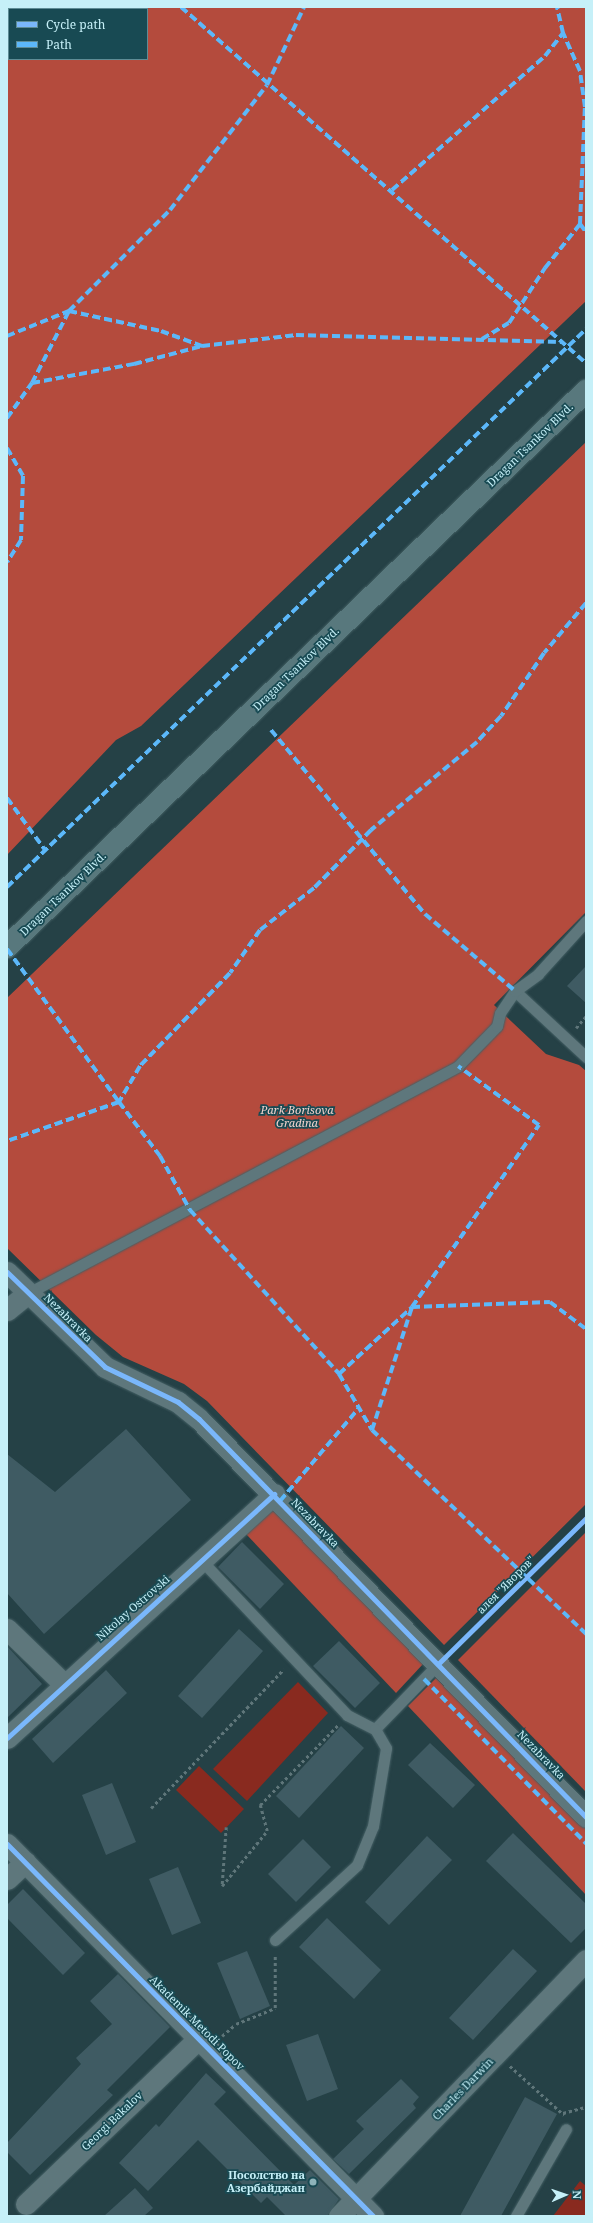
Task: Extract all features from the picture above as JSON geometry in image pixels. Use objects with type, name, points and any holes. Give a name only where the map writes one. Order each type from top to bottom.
[{"type":"main road","name":"Dragan Tsankov Blvd.","points":[[7,948],[586,391]]},
{"type":"street","name":"Nezabravka","points":[[7,1272],[105,1367],[178,1402],[199,1419],[274,1494],[586,1817]]},
{"type":"street","points":[[7,1310],[28,1293]]},
{"type":"street","name":"Nikolay Ostrovski","points":[[7,1738],[63,1683],[202,1561],[274,1494]]},
{"type":"street","points":[[7,1629],[63,1683]]},
{"type":"street","name":"Akademik Metodi Popov","points":[[7,1844],[374,2216]]},
{"type":"street","points":[[7,1879],[24,1862]]},
{"type":"street","name":"Charles Darwin","points":[[338,2216],[586,1960]]},
{"type":"street","name":"Georgi Bakalov","points":[[26,2204],[199,2038]]},
{"type":"lane","points":[[28,1293],[458,1066],[497,1026],[500,1013],[516,991],[538,974],[586,921]]},
{"type":"lane","points":[[516,991],[586,1057]]},
{"type":"lane","points":[[202,1561],[347,1716],[376,1729],[386,1748],[373,1826],[357,1865],[275,1940]]},
{"type":"lane","points":[[376,1729],[438,1664]]},
{"type":"lane","points":[[516,2216],[566,2129]]},
{"type":"path","points":[[572,1032],[586,1016]]},
{"type":"path","points":[[151,1808],[293,1660]]},
{"type":"path","points":[[226,1827],[222,1886],[267,1831],[260,1805],[347,1716]]},
{"type":"path","points":[[199,2038],[219,2038],[236,2024],[275,2008],[275,1940]]},
{"type":"path","points":[[496,2054],[563,2113],[566,2129]]},
{"type":"path","points":[[563,2113],[586,2107]]},
{"type":"shaded area","points":[[298,1682],[328,1713],[247,1801],[213,1769]]},
{"type":"shaded area","points":[[199,1766],[244,1809],[221,1833],[176,1790]]},
{"type":"shaded area","points":[[580,2181],[586,2186],[586,2216],[553,2216]]},
{"type":"green space","points":[[7,7],[586,7],[586,301],[141,726],[116,740],[7,855]]},
{"type":"green space","name":"Park Borisova Gradina","points":[[586,442],[586,912],[494,1005],[546,1054],[579,1065],[586,1071],[586,1504],[444,1645],[207,1401],[184,1384],[123,1357],[96,1335],[7,1248],[7,998]]},
{"type":"green space","points":[[274,1506],[424,1663],[396,1693],[246,1534]]},
{"type":"green space","points":[[586,1532],[586,1792],[458,1660]]},
{"type":"green space","points":[[436,1678],[586,1829],[586,1895],[408,1706]]},
{"type":"building","points":[[586,966],[586,1003],[567,986]]},
{"type":"building","points":[[126,1429],[191,1500],[44,1634],[7,1593],[7,1454],[55,1492]]},
{"type":"building","points":[[242,1542],[284,1584],[260,1609],[218,1567]]},
{"type":"building","points":[[239,1629],[263,1651],[202,1718],[178,1696]]},
{"type":"building","points":[[339,1641],[380,1683],[355,1708],[313,1666]]},
{"type":"building","points":[[7,1646],[42,1684],[7,1718]]},
{"type":"building","points":[[106,1670],[127,1693],[53,1763],[32,1739]]},
{"type":"building","points":[[341,1726],[364,1748],[299,1818],[276,1796]]},
{"type":"building","points":[[430,1743],[475,1785],[453,1808],[408,1765]]},
{"type":"building","points":[[112,1783],[136,1842],[106,1855],[82,1795]]},
{"type":"building","points":[[513,1833],[586,1904],[586,1928],[571,1943],[486,1861]]},
{"type":"building","points":[[427,1836],[452,1860],[389,1925],[365,1902]]},
{"type":"building","points":[[303,1839],[331,1867],[296,1902],[268,1874]]},
{"type":"building","points":[[178,1867],[201,1923],[172,1935],[149,1879]]},
{"type":"building","points":[[23,1889],[85,1953],[63,1975],[7,1918],[7,1905]]},
{"type":"building","points":[[327,1918],[381,1970],[354,1999],[299,1947]]},
{"type":"building","points":[[513,1949],[537,1971],[473,2040],[449,2018]]},
{"type":"building","points":[[247,1951],[270,2006],[240,2019],[217,1963]]},
{"type":"building","points":[[118,1974],[170,2027],[107,2090],[113,2095],[30,2175],[7,2152],[7,2143],[81,2064],[76,2058],[112,2024],[90,2001]]},
{"type":"building","points":[[318,2034],[338,2089],[307,2101],[286,2045]]},
{"type":"building","points":[[206,2073],[226,2092],[214,2104],[294,2185],[310,2170],[339,2199],[327,2216],[286,2216],[267,2197],[261,2203],[198,2140],[148,2191],[119,2163],[156,2124],[159,2127]]},
{"type":"building","points":[[401,2079],[419,2097],[413,2104],[416,2108],[349,2174],[333,2159],[364,2129],[356,2121]]},
{"type":"building","points":[[525,2097],[557,2114],[501,2216],[460,2216]]},
{"type":"building","points":[[135,2188],[153,2208],[144,2216],[104,2216]]},
{"type":"marked path","points":[[181,7],[586,363]]},
{"type":"marked path","points":[[7,418],[32,383],[69,311],[170,210],[267,85],[304,7]]},
{"type":"marked path","points":[[482,339],[509,323],[545,268],[580,224],[585,107],[580,71],[563,33],[557,7]]},
{"type":"marked path","points":[[392,190],[545,56],[563,33]]},
{"type":"marked path","points":[[580,224],[586,232]]},
{"type":"marked path","points":[[7,336],[69,311],[161,331],[202,346]]},
{"type":"marked path","points":[[7,887],[586,329]]},
{"type":"marked path","points":[[32,383],[134,364],[202,346],[296,335],[562,342]]},
{"type":"marked path","points":[[7,448],[23,476],[21,540],[7,562]]},
{"type":"marked path","points":[[586,603],[544,653],[501,716],[477,742],[371,830],[314,888],[260,930],[230,973],[140,1066],[119,1102],[160,1156],[190,1210],[339,1374],[372,1430],[586,1634]]},
{"type":"marked path","points":[[271,730],[425,914],[515,991]]},
{"type":"marked path","points":[[7,798],[45,850]]},
{"type":"marked path","points":[[7,949],[119,1102],[7,1141]]},
{"type":"marked path","points":[[372,1430],[412,1307],[539,1125],[458,1066]]},
{"type":"marked path","points":[[339,1374],[412,1307],[550,1302],[586,1329]]},
{"type":"marked path","points":[[280,1501],[359,1408]]},
{"type":"marked path","points":[[424,1679],[586,1843]]},
{"type":"cycle path","points":[[7,1272],[105,1367],[178,1402],[199,1419],[586,1817]]},
{"type":"cycle path","points":[[7,1738],[274,1494]]},
{"type":"cycle path","name":"алея \"Яворов\"","points":[[438,1664],[586,1518]]},
{"type":"cycle path","points":[[7,1844],[373,2216]]},
{"type":"place","name":"Посолство на Азербайджан","points":[[313,2182]]}]
